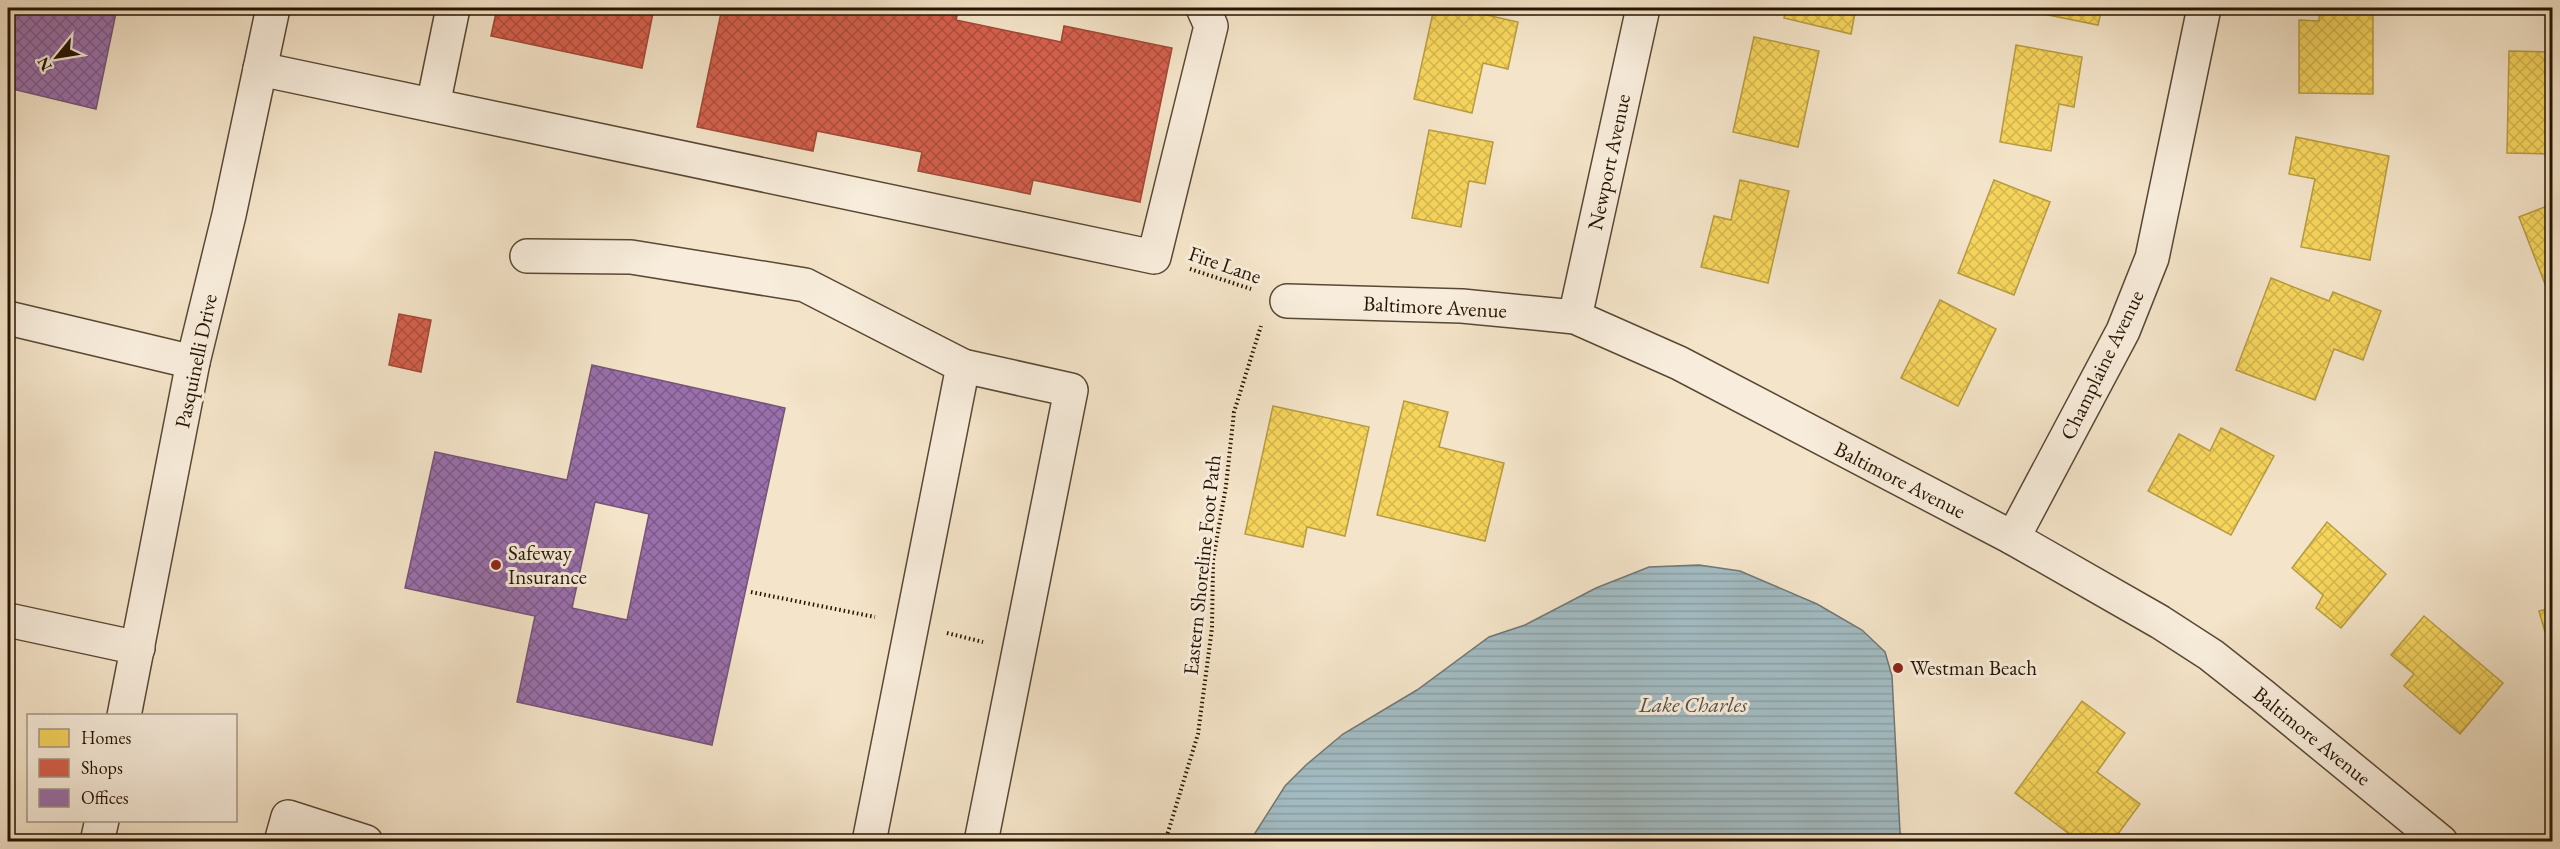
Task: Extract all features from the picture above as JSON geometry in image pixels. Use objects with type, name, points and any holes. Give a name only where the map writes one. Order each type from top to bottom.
[{"type":"street","name":"Pasquinelli Drive","points":[[124,714],[194,363],[229,215],[273,8]]},
{"type":"street","points":[[433,105],[453,8]]},
{"type":"street","points":[[260,69],[1154,256],[1211,26],[1203,8]]},
{"type":"street","name":"Newport Avenue","points":[[1575,317],[1643,8]]},
{"type":"street","name":"Champlaine Avenue","points":[[2013,538],[2123,331],[2152,258],[2204,8]]},
{"type":"street","points":[[527,256],[631,257],[805,285],[963,366],[1071,390],[981,842]]},
{"type":"street","name":"Baltimore Avenue","points":[[1287,301],[1462,306],[1575,317],[1679,363],[2013,538],[2160,622],[2211,655],[2441,842]]},
{"type":"street","points":[[8,318],[194,363]]},
{"type":"street","points":[[869,842],[963,366]]},
{"type":"street","points":[[8,620],[138,648]]},
{"type":"street","points":[[281,842],[288,817],[366,842]]},
{"type":"street","points":[[98,841],[102,822]]},
{"type":"path","name":"Fire Lane","points":[[1154,256],[1287,301]]},
{"type":"path","name":"Eastern Shoreline Foot Path","points":[[1165,842],[1198,734],[1212,628],[1214,560],[1226,486],[1234,412],[1260,327],[1287,301]]},
{"type":"water","name":"Lake Charles","points":[[1699,565],[1740,571],[1817,604],[1862,630],[1885,652],[1892,676],[1900,832],[1904,841],[1250,841],[1285,786],[1306,765],[1343,734],[1417,690],[1489,637],[1525,625],[1596,588],[1649,567]]},
{"type":"building: Homes","points":[[1434,8],[1455,8],[1518,22],[1508,69],[1483,63],[1472,113],[1414,99]]},
{"type":"building: Homes","points":[[1786,8],[1856,8],[1851,34],[1784,18]]},
{"type":"building: Homes","points":[[2029,8],[2102,8],[2098,25],[2028,11]]},
{"type":"building: Homes","points":[[2319,8],[2373,8],[2373,94],[2299,93],[2299,20],[2319,21]]},
{"type":"building: Homes","points":[[1754,37],[1819,51],[1798,147],[1733,132]]},
{"type":"building: Homes","points":[[2016,45],[2082,57],[2074,107],[2059,104],[2051,151],[2000,142]]},
{"type":"building: Homes","points":[[2509,51],[2552,52],[2552,154],[2507,153]]},
{"type":"building: Homes","points":[[1429,130],[1493,142],[1485,184],[1469,181],[1461,227],[1412,218]]},
{"type":"building: Homes","points":[[2296,137],[2389,156],[2370,260],[2301,247],[2315,179],[2289,174]]},
{"type":"building: Homes","points":[[1740,180],[1789,191],[1768,283],[1701,267],[1714,216],[1731,220]]},
{"type":"building: Homes","points":[[1994,180],[2050,202],[2014,295],[1958,273]]},
{"type":"building: Homes","points":[[2552,204],[2552,302],[2519,217]]},
{"type":"building: Homes","points":[[2271,278],[2329,301],[2333,292],[2381,311],[2363,360],[2334,349],[2315,400],[2236,370]]},
{"type":"building: Homes","points":[[1940,300],[1996,329],[1958,406],[1901,378]]},
{"type":"building: Homes","points":[[1404,401],[1448,412],[1439,447],[1504,463],[1485,541],[1377,515]]},
{"type":"building: Homes","points":[[1273,406],[1369,427],[1345,536],[1307,527],[1303,547],[1245,534]]},
{"type":"building: Homes","points":[[2221,428],[2274,456],[2231,535],[2148,491],[2179,434],[2210,451]]},
{"type":"building: Homes","points":[[2327,522],[2386,574],[2341,628],[2316,608],[2323,595],[2292,568]]},
{"type":"building: Homes","points":[[2552,608],[2552,657],[2539,611]]},
{"type":"building: Homes","points":[[2424,616],[2503,683],[2460,734],[2404,686],[2414,674],[2391,655]]},
{"type":"building: Homes","points":[[2082,701],[2125,733],[2097,772],[2140,804],[2112,842],[2080,842],[2015,793]]},
{"type":"building: Shops","points":[[497,8],[654,8],[642,68],[491,36]]},
{"type":"building: Shops","points":[[722,8],[959,8],[956,20],[1061,42],[1064,26],[1172,48],[1140,202],[1033,180],[1030,194],[918,171],[922,152],[817,131],[813,151],[697,127]]},
{"type":"building: Shops","points":[[399,314],[431,320],[421,372],[389,365]]},
{"type":"building: Offices","points":[[8,8],[117,8],[96,109],[8,88]]},
{"type":"building: Offices","name":"Safeway Insurance","points":[[592,365],[785,408],[712,745],[517,702],[535,616],[405,588],[435,452],[567,480]],"holes":[[[595,502],[649,514],[627,620],[572,608]]]},
{"type":"place","name":"Safeway Insurance","points":[[496,565]]},
{"type":"place","name":"Westman Beach","points":[[1898,668]]}]
